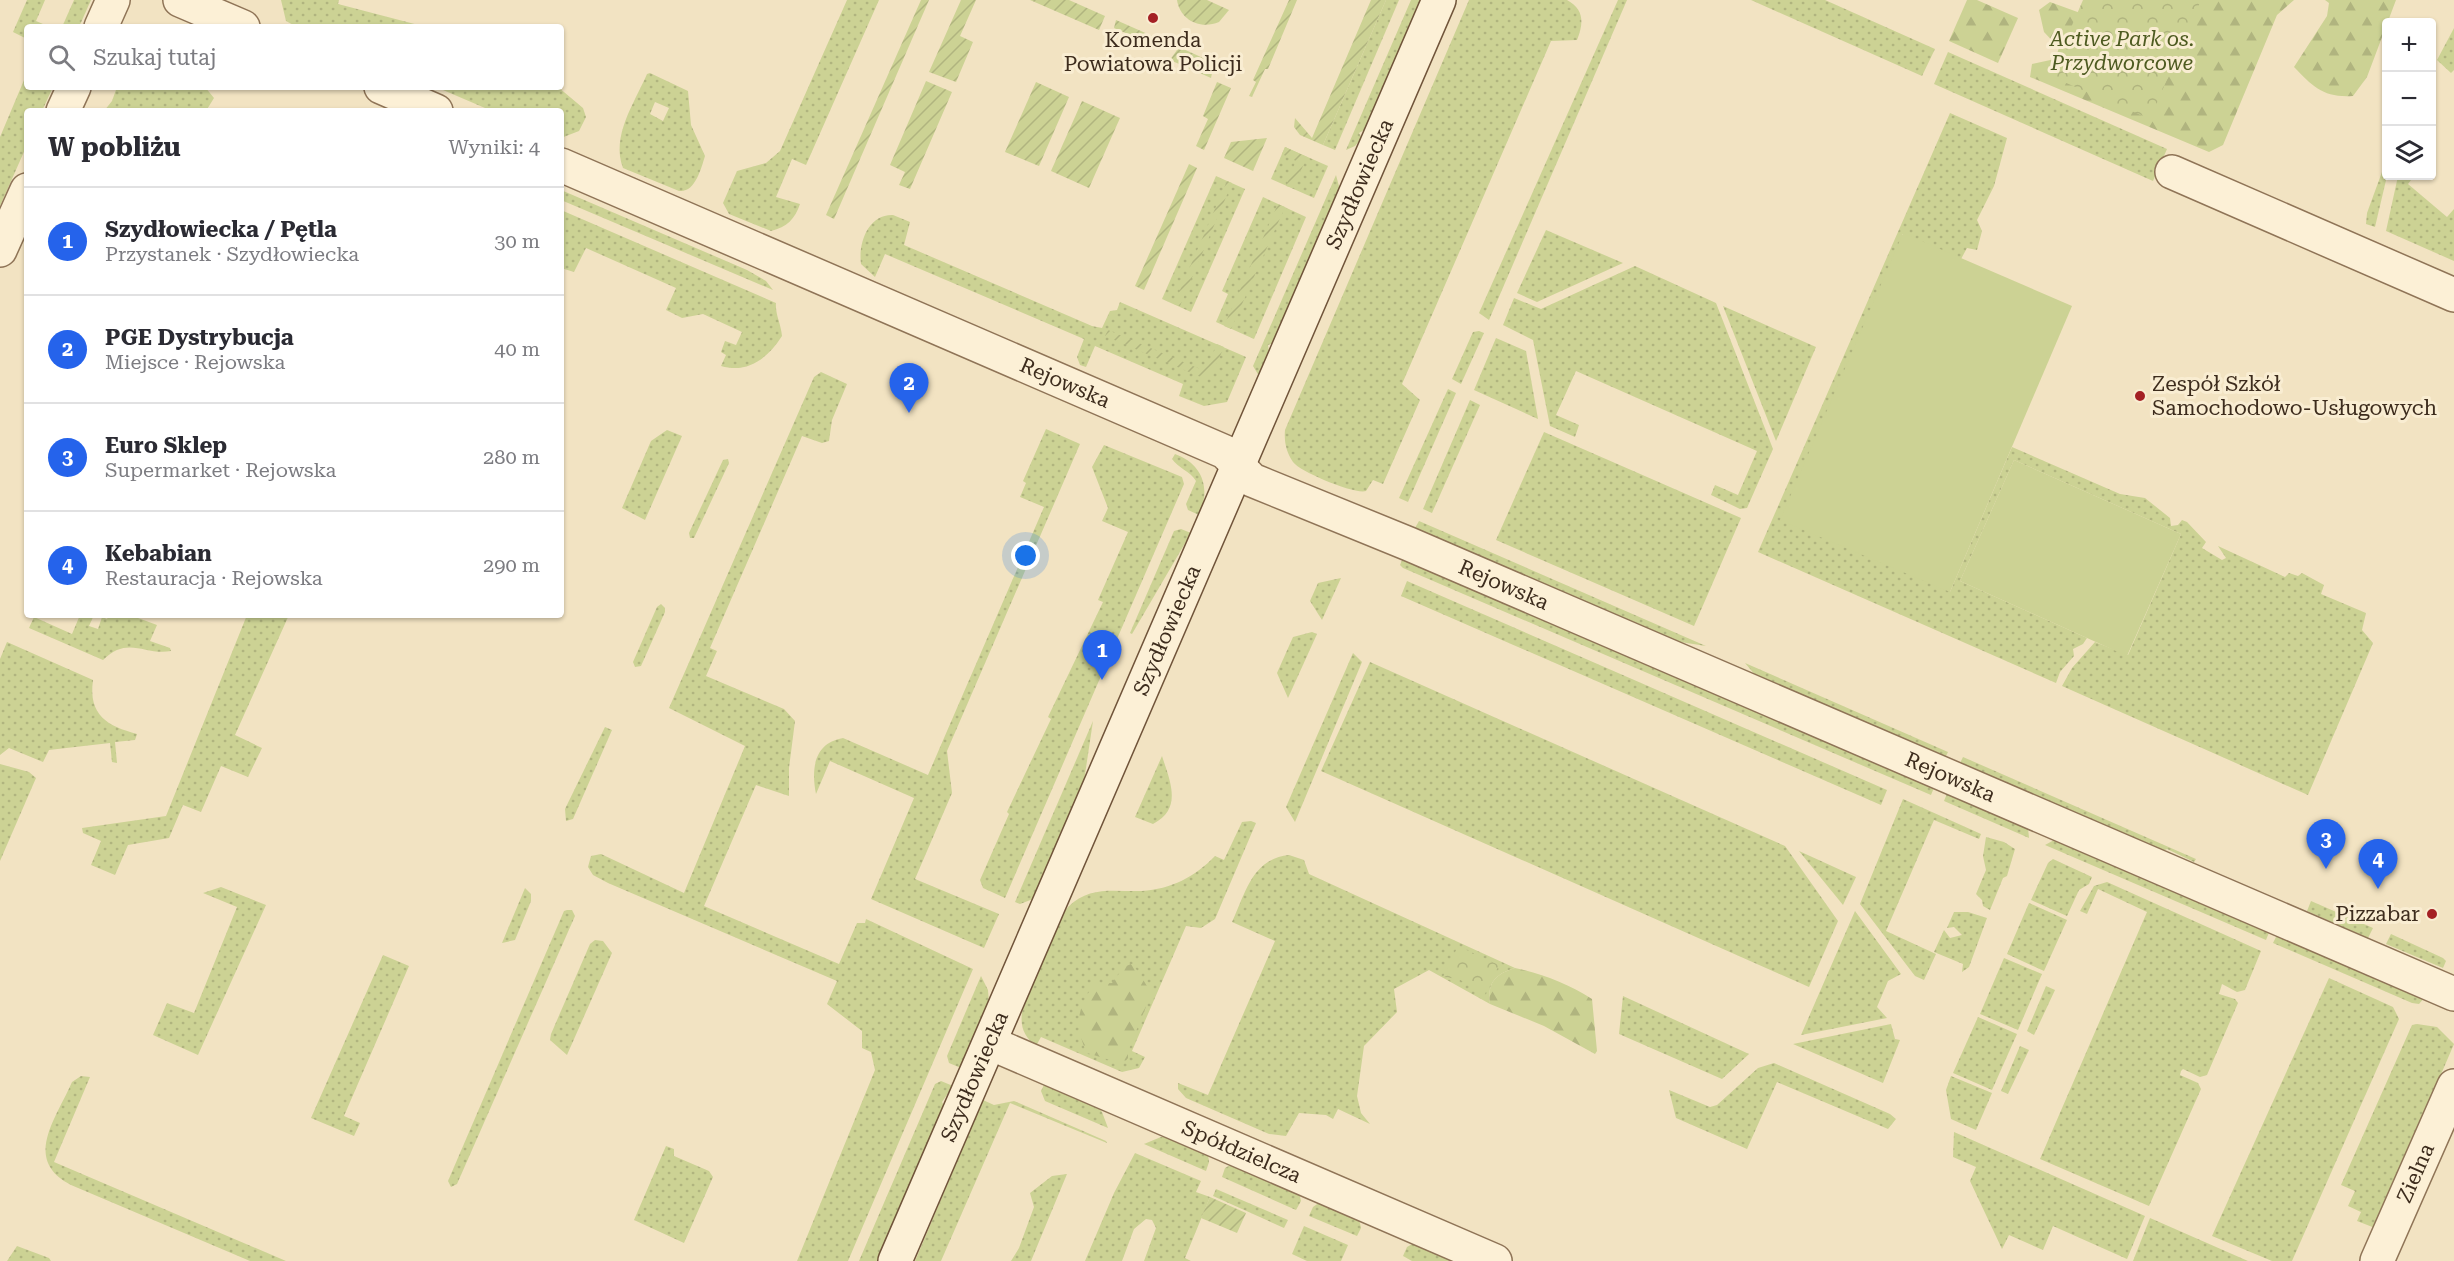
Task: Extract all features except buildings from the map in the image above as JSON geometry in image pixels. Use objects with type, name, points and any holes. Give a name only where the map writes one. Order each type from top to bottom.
[{"type":"street","points":[[102,24],[113,0]]},
{"type":"street","points":[[180,0],[236,24]]},
{"type":"street","name":"Szydłowiecka","points":[[895,1261],[1439,0]]},
{"type":"street","points":[[64,108],[73,90]]},
{"type":"street","points":[[388,90],[429,108]]},
{"type":"street","name":"Rejowska","points":[[564,166],[1225,452],[1252,480],[1431,554],[2454,994]]},
{"type":"street","points":[[2172,172],[2454,295]]},
{"type":"street","points":[[0,250],[24,197]]},
{"type":"street","name":"Spółdzielcza","points":[[990,1043],[1495,1261]]},
{"type":"street","name":"Zielna","points":[[2377,1261],[2454,1086]]},
{"type":"green space","points":[[27,0],[45,0],[36,21],[43,24],[24,24],[24,38],[13,32]]},
{"type":"green space","points":[[74,0],[91,0],[80,24],[63,24]]},
{"type":"green space","points":[[281,0],[339,0],[338,4],[415,24],[292,24],[286,21]]},
{"type":"green space","points":[[847,0],[879,0],[806,165],[792,159],[776,197],[800,204],[796,214],[786,225],[771,231],[729,214],[723,203],[737,171],[766,163],[780,151]]},
{"type":"green space","points":[[921,0],[929,0],[834,219],[826,215]]},
{"type":"green space","points":[[961,0],[976,0],[960,36],[973,42],[956,82],[929,72]]},
{"type":"green space","points":[[1030,0],[1069,0],[1105,16],[1099,30]]},
{"type":"green space","points":[[1177,0],[1207,0],[1229,10],[1219,22],[1198,24],[1182,13]]},
{"type":"green space","points":[[1289,0],[1297,0],[1268,69],[1265,69],[1252,97],[1249,96],[1256,82],[1253,80]]},
{"type":"green space","points":[[1371,0],[1386,0],[1323,145],[1300,135],[1294,127],[1295,118],[1312,138]]},
{"type":"green space","points":[[1386,0],[1399,0],[1335,150],[1323,145]]},
{"type":"green space","points":[[1411,0],[1421,0],[1366,129],[1359,133],[1362,138],[1355,146],[1346,150]]},
{"type":"green space","points":[[1469,0],[1567,0],[1579,12],[1581,28],[1577,40],[1551,41],[1402,384],[1420,400],[1383,484],[1373,480],[1366,491],[1351,490],[1317,477],[1293,462],[1285,442],[1285,430]]},
{"type":"green space","points":[[1618,0],[1627,0],[1489,320],[1479,313]]},
{"type":"green space","points":[[1751,0],[1825,0],[1935,49],[1922,76]]},
{"type":"green space","points":[[1967,0],[1977,0],[2018,18],[1998,63],[1949,41]]},
{"type":"green space","name":"Active Park os. Przydworcowe","points":[[2083,0],[2201,0],[2150,119],[2050,76]]},
{"type":"green space","points":[[2152,0],[2294,0],[2277,15],[2223,145],[2209,152],[2030,77],[2032,64],[2055,59],[2059,48],[2044,32],[2039,10],[2050,2],[2094,18]]},
{"type":"green space","points":[[2325,0],[2396,0],[2389,18],[2382,18],[2382,37],[2367,77],[2353,96],[2334,95],[2320,90],[2294,67],[2327,16],[2329,3]]},
{"type":"green space","points":[[1116,20],[1168,43],[1165,50],[1114,28]]},
{"type":"green space","points":[[2454,28],[2454,70],[2451,73],[2437,60]]},
{"type":"green space","points":[[1179,47],[1214,63],[1211,78],[1170,60]]},
{"type":"green space","points":[[1948,52],[2167,149],[2153,181],[1934,84]]},
{"type":"green space","points":[[650,73],[688,91],[691,125],[705,156],[696,179],[685,191],[679,191],[623,168],[620,156],[622,132],[647,74]],"holes":[[[655,102],[669,108],[663,121],[650,114]]]},
{"type":"green space","points":[[24,80],[24,90],[52,90],[43,108],[24,108],[24,152],[0,206],[0,137]]},
{"type":"green space","points":[[926,81],[952,92],[910,189],[899,185],[905,172],[890,165]]},
{"type":"green space","points":[[1036,82],[1069,97],[1039,166],[1005,152]]},
{"type":"green space","points":[[1217,82],[1231,88],[1204,150],[1196,146],[1208,119],[1203,116]]},
{"type":"green space","points":[[116,90],[207,90],[214,98],[208,108],[106,108]]},
{"type":"green space","points":[[443,90],[562,90],[583,108],[586,117],[579,131],[564,137],[564,108],[485,108]]},
{"type":"green space","points":[[1082,101],[1120,118],[1089,188],[1051,171]]},
{"type":"green space","points":[[1950,113],[2007,138],[1994,186],[1977,220],[1982,231],[1977,250],[1967,248],[1961,259],[1902,234],[1950,592],[2012,447],[2120,494],[2145,498],[2170,518],[2171,526],[2178,525],[2182,520],[2187,522],[2206,542],[2202,548],[2222,560],[2226,558],[2218,546],[2285,577],[2289,573],[2298,576],[2302,573],[2324,585],[2321,594],[2366,613],[2362,630],[2373,643],[2308,795],[2062,686],[2072,668],[2095,642],[2128,655],[2181,534],[2014,460],[1960,581],[2087,638],[2083,644],[2073,649],[2074,656],[2060,672],[2056,683],[1758,552]]},
{"type":"green space","points":[[1267,138],[1253,171],[1224,158],[1231,142]]},
{"type":"green space","points":[[1285,147],[1328,166],[1314,198],[1271,179]]},
{"type":"green space","points":[[1285,147],[1307,157],[1293,188],[1286,186],[1296,161],[1282,154]]},
{"type":"green space","points":[[1189,164],[1197,168],[1144,290],[1135,286]]},
{"type":"green space","points":[[2382,172],[2382,180],[2386,180],[2375,227],[2366,224],[2367,213]]},
{"type":"green space","points":[[1336,175],[1340,190],[1273,343],[1268,345],[1269,352],[1259,376],[1253,366]]},
{"type":"green space","points":[[1216,176],[1245,189],[1191,312],[1162,299]]},
{"type":"green space","points":[[2397,180],[2411,180],[2408,184],[2447,217],[2454,209],[2454,261],[2386,231]]},
{"type":"green space","points":[[1227,181],[1232,183],[1180,306],[1174,304]]},
{"type":"green space","points":[[564,191],[747,270],[766,281],[773,290],[564,201]]},
{"type":"green space","points":[[1263,197],[1306,217],[1254,339],[1216,322],[1228,294],[1222,291]]},
{"type":"green space","points":[[1278,204],[1285,207],[1231,329],[1224,326]]},
{"type":"green space","points":[[564,211],[776,303],[782,336],[764,357],[748,366],[731,368],[721,366],[726,355],[721,352],[725,341],[736,345],[742,332],[703,314],[682,318],[666,310],[676,288],[586,248],[574,272],[564,269]]},
{"type":"green space","points":[[893,215],[910,222],[904,245],[1092,326],[1102,328],[1110,311],[1117,310],[1120,302],[1246,357],[1227,402],[1204,406],[1179,396],[1183,384],[1095,346],[1086,367],[1080,365],[1077,357],[1084,339],[885,254],[875,277],[861,264],[863,239],[877,219]]},
{"type":"green space","points":[[1546,230],[1623,263],[1537,302],[1517,293]]},
{"type":"green space","points":[[1903,233],[2072,306],[1950,592],[1780,520]]},
{"type":"green space","points":[[1635,266],[1716,303],[1773,449],[1747,508],[1740,509],[1711,495],[1715,485],[1738,495],[1757,451],[1576,371],[1556,415],[1579,425],[1575,437],[1550,426],[1533,340],[1503,325],[1514,298],[1541,309]]},
{"type":"green space","points":[[1723,306],[1816,347],[1776,441]]},
{"type":"green space","points":[[1108,330],[1200,369],[1208,366],[1217,344],[1224,347],[1213,372],[1203,378],[1105,336]]},
{"type":"green space","points":[[1473,332],[1484,333],[1461,384],[1452,379]]},
{"type":"green space","points":[[1496,338],[1526,351],[1538,419],[1474,390]]},
{"type":"green space","points":[[821,372],[847,384],[832,420],[829,441],[822,443],[802,436],[710,648],[717,651],[706,676],[784,709],[795,721],[789,768],[789,796],[756,785],[704,906],[839,964],[857,923],[865,923],[866,919],[973,969],[848,1261],[797,1261],[875,1070],[871,1052],[862,1048],[862,1031],[827,1004],[837,981],[608,883],[593,875],[588,867],[591,856],[601,854],[684,893],[745,746],[669,708],[814,377]]},
{"type":"green space","points":[[1448,389],[1456,393],[1408,502],[1399,498]]},
{"type":"green space","points":[[1470,400],[1480,405],[1432,513],[1423,509]]},
{"type":"green space","points":[[1046,429],[1080,444],[947,751],[952,793],[915,879],[999,914],[984,948],[871,899],[914,798],[830,761],[816,794],[814,775],[820,751],[833,741],[843,738],[928,775],[1044,507],[1020,497],[1026,483],[1023,481]]},
{"type":"green space","points":[[667,430],[682,436],[645,520],[622,508],[651,441]]},
{"type":"green space","points":[[1544,432],[1741,518],[1694,626],[1496,540]]},
{"type":"green space","points":[[1104,445],[1182,477],[1184,484],[1005,898],[983,888],[980,880],[1009,814],[1007,812],[1051,719],[1048,717],[1103,602],[1098,600],[1128,532],[1102,521],[1108,508],[1092,467]]},
{"type":"green space","points":[[1175,454],[1192,464],[1202,479],[1204,496],[1199,515],[1188,510],[1186,504],[1196,481],[1172,459]]},
{"type":"green space","points":[[728,459],[729,463],[694,538],[690,538],[689,533],[723,460]]},
{"type":"green space","points":[[2014,460],[2181,534],[2127,656],[1960,581]]},
{"type":"green space","points":[[1419,521],[1706,646],[1674,641],[1415,528]]},
{"type":"green space","points":[[1181,529],[1191,533],[1132,634],[1130,633],[1174,531]]},
{"type":"green space","points":[[1403,558],[1935,785],[1931,795],[1403,568],[1400,565]]},
{"type":"green space","points":[[1341,578],[1322,620],[1310,601],[1318,583]]},
{"type":"green space","points":[[1407,581],[1887,790],[1881,805],[1401,596]]},
{"type":"green space","points":[[661,604],[665,612],[641,666],[635,667],[633,662],[657,607]]},
{"type":"green space","points":[[34,618],[36,618],[72,634],[79,618],[93,618],[89,626],[98,629],[102,618],[138,618],[157,625],[150,641],[170,648],[171,651],[162,652],[129,647],[112,653],[103,660],[29,628]]},
{"type":"green space","points":[[246,618],[288,618],[235,735],[262,748],[248,777],[221,766],[201,812],[183,805],[169,838],[128,845],[115,875],[91,865],[101,841],[83,833],[82,828],[166,816]]},
{"type":"green space","points":[[1312,632],[1317,634],[1288,698],[1277,673],[1293,637]]},
{"type":"green space","points":[[7,642],[93,680],[94,702],[102,718],[117,727],[137,734],[135,740],[115,742],[117,763],[112,762],[110,743],[49,750],[43,762],[9,748],[0,755],[0,659]]},
{"type":"green space","points":[[1353,653],[1362,662],[1295,822],[1286,807]]},
{"type":"green space","points":[[1370,662],[1785,846],[1838,921],[1809,987],[1321,771]]},
{"type":"green space","points":[[1745,663],[1948,752],[1945,758],[1756,676]]},
{"type":"green space","points":[[1093,721],[1084,781],[1033,899],[1020,904],[1015,902]]},
{"type":"green space","points":[[605,727],[612,730],[573,819],[566,821],[565,809]]},
{"type":"green space","points":[[1162,756],[1171,785],[1171,802],[1168,811],[1153,824],[1135,817]]},
{"type":"green space","points":[[1963,757],[2196,859],[2194,862],[2167,849],[2163,851],[1960,763]]},
{"type":"green space","points":[[0,764],[29,772],[36,778],[0,861]]},
{"type":"green space","points":[[1948,791],[2028,828],[2029,838],[1944,801]]},
{"type":"green space","points":[[1903,799],[1981,834],[1979,839],[1934,820],[1886,931],[1936,954],[1924,980],[1915,976],[1860,904]]},
{"type":"green space","points":[[1242,822],[1256,823],[1215,919],[1201,928],[1186,926],[1132,1051],[1145,1057],[1139,1068],[1122,1072],[1041,1037],[1036,1046],[1032,1043],[1023,1028],[1022,1013],[1051,940],[1068,907],[1085,895],[1103,891],[1153,890],[1182,881],[1215,856],[1224,860]]},
{"type":"green space","points":[[1986,837],[2004,842],[2015,849],[2007,876],[2003,878],[1990,910],[1983,906],[1982,900],[1976,894],[1986,870],[1983,856]]},
{"type":"green space","points":[[2056,839],[2270,930],[2266,940],[2045,845]]},
{"type":"green space","points":[[1799,851],[1856,877],[1843,905]]},
{"type":"green space","points":[[1289,855],[1304,860],[1309,874],[1515,968],[1494,980],[1489,996],[1490,1004],[1429,970],[1394,989],[1397,1012],[1364,1046],[1357,1096],[1361,1113],[1370,1124],[1338,1109],[1333,1119],[1326,1115],[1299,1113],[1286,1136],[1269,1134],[1186,1098],[1178,1089],[1178,1083],[1208,1095],[1275,941],[1232,922],[1246,889],[1258,870],[1266,863]]},
{"type":"green space","points":[[2053,859],[2092,877],[2089,884],[2079,890],[2067,916],[2031,900],[2048,863]]},
{"type":"green space","points":[[2107,882],[2261,951],[2245,990],[2237,992],[2222,984],[2219,994],[2235,999],[2238,1003],[2207,1075],[2200,1077],[2183,1069],[2181,1071],[2180,1075],[2198,1083],[2201,1089],[2149,1206],[2040,1159],[2147,912],[2098,889],[2087,914],[2080,911],[2094,886]]},
{"type":"green space","points":[[221,887],[266,905],[198,1055],[153,1035],[167,1003],[194,1013],[237,907],[203,893]]},
{"type":"green space","points":[[525,888],[531,894],[531,901],[515,940],[502,943]]},
{"type":"green space","points":[[2311,901],[2373,928],[2368,938],[2307,911]]},
{"type":"green space","points":[[2029,903],[2067,920],[2044,971],[2007,954]]},
{"type":"green space","points":[[572,910],[575,916],[457,1184],[451,1187],[448,1181],[564,911]]},
{"type":"green space","points":[[1855,911],[1901,974],[1888,981],[1877,1007],[1887,1018],[1801,1035]]},
{"type":"green space","points":[[1954,912],[1968,912],[1987,918],[1969,967],[1962,972],[1963,964],[1934,952],[1944,930],[1950,938],[1962,935],[1954,927],[1947,928]]},
{"type":"green space","points":[[2278,933],[2425,997],[2419,1004],[2412,1003],[2273,943]]},
{"type":"green space","points":[[2391,934],[2443,958],[2446,961],[2443,968],[2386,944]]},
{"type":"green space","points":[[595,940],[603,941],[612,953],[567,1055],[550,1040],[551,1034],[590,944]]},
{"type":"green space","points":[[1458,946],[1499,965],[1484,996],[1459,979],[1443,977]]},
{"type":"green space","points":[[383,955],[409,966],[344,1116],[360,1123],[354,1136],[311,1118]]},
{"type":"green space","points":[[2004,958],[2042,974],[2018,1030],[1980,1014]]},
{"type":"green space","points":[[1131,964],[1152,992],[1128,1051],[1128,1058],[1123,1064],[1087,1053],[1080,1034],[1079,1017],[1084,1001],[1094,984],[1112,983],[1124,967]]},
{"type":"green space","points":[[1515,968],[1555,980],[1592,999],[1597,1051],[1595,1054],[1544,1026],[1490,1004],[1490,990],[1494,980]]},
{"type":"green space","points":[[981,976],[988,990],[989,1003],[961,1068],[949,1063],[947,1056]]},
{"type":"green space","points":[[2329,978],[2393,1007],[2399,1019],[2292,1261],[2272,1261],[2212,1236]]},
{"type":"green space","points":[[2046,986],[2055,990],[2034,1035],[2027,1031]]},
{"type":"green space","points":[[1623,996],[1749,1054],[1722,1079],[1619,1034]]},
{"type":"green space","points":[[1978,1017],[2017,1034],[1992,1090],[1953,1073]]},
{"type":"green space","points":[[1891,1024],[1895,1039],[1900,1040],[1883,1083],[1793,1044]]},
{"type":"green space","points":[[2412,1025],[2437,1027],[2454,1044],[2375,1228],[2357,1221],[2361,1212],[2348,1206],[2355,1191],[2341,1185]]},
{"type":"green space","points":[[2020,1046],[2029,1050],[2008,1094],[2001,1091]]},
{"type":"green space","points":[[1774,1063],[1890,1114],[1896,1119],[1888,1129],[1777,1082],[1747,1149],[1676,1118],[1669,1090],[1710,1107],[1717,1105],[1758,1068]]},
{"type":"green space","points":[[81,1076],[90,1077],[54,1162],[286,1261],[250,1261],[71,1185],[56,1175],[48,1164],[47,1138],[72,1082]]},
{"type":"green space","points":[[1951,1076],[1992,1093],[1976,1130],[1951,1119],[1946,1090]]},
{"type":"green space","points":[[941,1081],[953,1086],[942,1102],[944,1106],[877,1261],[859,1261],[935,1084]]},
{"type":"green space","points":[[1045,1083],[1096,1105],[1102,1112],[1108,1128],[1045,1101],[1041,1091]]},
{"type":"green space","points":[[983,1100],[994,1105],[1014,1101],[1107,1143],[1010,1103],[941,1261],[915,1261]]},
{"type":"green space","points":[[1954,1132],[2145,1216],[2127,1259],[2053,1226],[2043,1250],[2009,1235],[2002,1249],[1970,1181],[1976,1167],[1953,1157]]},
{"type":"green space","points":[[1161,1137],[1170,1137],[1208,1154],[1209,1162],[1206,1171],[1144,1144]]},
{"type":"green space","points":[[666,1146],[674,1149],[674,1156],[709,1171],[713,1177],[684,1243],[634,1220]]},
{"type":"green space","points":[[1135,1153],[1201,1181],[1196,1192],[1210,1197],[1185,1258],[1191,1261],[1144,1261],[1156,1228],[1152,1220],[1146,1219],[1134,1229],[1122,1261],[1085,1261],[1114,1193]]},
{"type":"green space","points":[[1232,1164],[1299,1192],[1301,1201],[1296,1210],[1222,1177],[1225,1168]]},
{"type":"green space","points":[[1067,1174],[1031,1261],[1011,1261],[1019,1248],[1034,1207],[1030,1193],[1052,1176]]},
{"type":"green space","points":[[1216,1189],[1288,1220],[1284,1228],[1213,1196]]},
{"type":"green space","points":[[1210,1197],[1246,1213],[1237,1233],[1201,1218]]},
{"type":"green space","points":[[1320,1202],[1359,1219],[1361,1228],[1357,1236],[1309,1216],[1313,1207]]},
{"type":"green space","points":[[2150,1218],[2248,1261],[2133,1261]]},
{"type":"green space","points":[[1304,1226],[1348,1245],[1341,1261],[1307,1261],[1292,1254]]},
{"type":"green space","points":[[1414,1243],[1456,1261],[1412,1261],[1403,1256],[1407,1247]]},
{"type":"green space","points":[[17,1246],[49,1258],[51,1261],[7,1261]]},
{"type":"place","name":"Komenda Powiatowa Policji","points":[[1153,18]]},
{"type":"place","name":"Zespół Szkół Samochodowo-Usługowych","points":[[2140,396]]},
{"type":"place","name":"PGE Dystrybucja","points":[[909,413]]},
{"type":"place","name":"Szydłowiecka / Pętla","points":[[1102,680]]},
{"type":"place","name":"Euro Sklep","points":[[2326,869]]},
{"type":"place","name":"Kebabian","points":[[2378,889]]},
{"type":"place","name":"Pizzabar","points":[[2432,914]]}]
